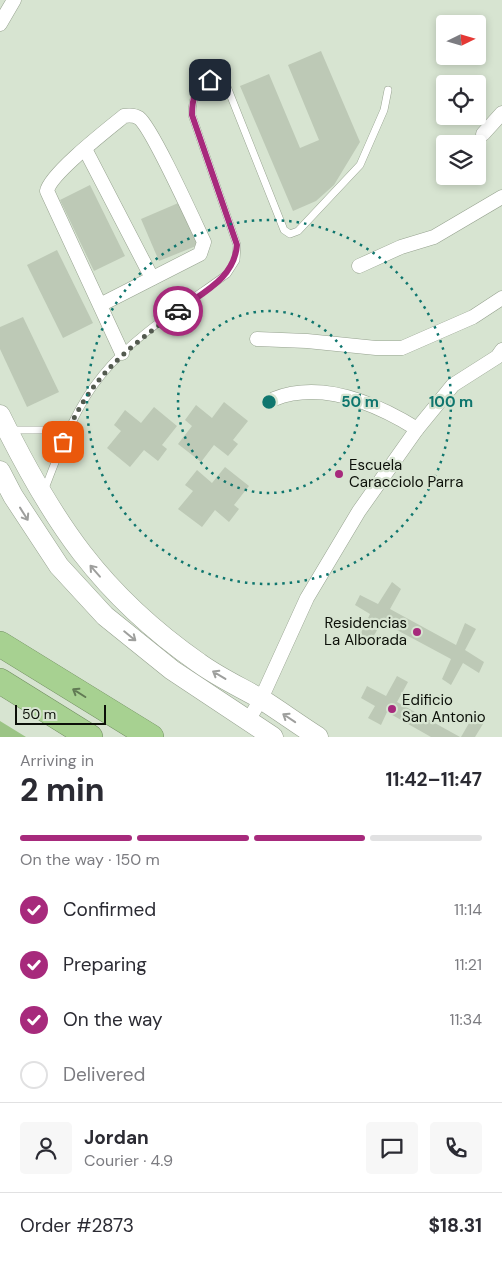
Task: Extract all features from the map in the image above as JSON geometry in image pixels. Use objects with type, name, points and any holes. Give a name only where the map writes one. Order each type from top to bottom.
[{"type":"highway","points":[[0,644],[151,737]]},
{"type":"highway","points":[[0,681],[90,737]]},
{"type":"main road","points":[[3,426],[42,496],[90,565],[140,616],[200,664],[261,699],[318,737]]},
{"type":"main road","points":[[0,471],[59,566],[105,616],[172,670],[249,719],[273,737]]},
{"type":"street","points":[[0,24],[14,0]]},
{"type":"street","points":[[483,134],[502,113]]},
{"type":"street","points":[[100,305],[200,254],[204,242],[152,137],[140,119],[132,115],[124,116],[85,149],[53,178],[48,185],[47,191],[122,353]]},
{"type":"street","points":[[85,149],[152,278]]},
{"type":"street","points":[[359,266],[400,248],[434,237],[502,197]]},
{"type":"street","points":[[257,340],[307,341],[376,348],[402,348],[473,317],[502,298]]},
{"type":"street","points":[[249,719],[261,699],[307,598],[359,512],[417,429],[453,385],[500,356]]},
{"type":"street","points":[[274,399],[288,394],[309,391],[347,397],[374,406],[417,429]]},
{"type":"lane","points":[[42,496],[70,425],[102,375],[122,353],[228,274],[236,260],[237,245],[192,115],[194,94],[200,86],[210,80],[220,78],[226,84],[284,230],[290,234],[298,231],[360,165],[384,110],[388,90]]},
{"type":"lane","points":[[3,426],[48,430],[70,425]]},
{"type":"green space","points":[[0,721],[26,737],[0,737]]},
{"type":"building","points":[[321,51],[360,142],[334,185],[316,201],[293,211],[240,86],[269,74],[300,148],[319,140],[288,65]]},
{"type":"building","points":[[90,185],[125,256],[94,271],[60,200]]},
{"type":"building","points":[[183,201],[201,244],[159,261],[141,219]]},
{"type":"building","points":[[57,250],[93,323],[63,338],[27,265]]},
{"type":"building","points":[[23,317],[59,392],[27,407],[0,349],[0,327]]},
{"type":"building","points":[[224,402],[248,421],[233,440],[238,444],[228,456],[214,445],[201,462],[178,444],[192,426],[185,420],[196,405],[212,418]]},
{"type":"building","points":[[154,407],[177,426],[162,445],[167,449],[158,461],[144,450],[130,467],[107,448],[121,431],[114,425],[125,410],[141,423]]},
{"type":"building","points":[[225,467],[249,486],[234,505],[239,509],[229,522],[215,510],[202,527],[178,509],[193,491],[185,485],[197,470],[212,483]]},
{"type":"building","name":"Residencias La Alborada","points":[[392,582],[401,589],[390,609],[456,645],[465,623],[476,629],[465,650],[484,662],[479,673],[463,663],[451,685],[442,679],[451,659],[382,622],[370,642],[360,635],[370,614],[355,605],[360,595],[378,604]]},
{"type":"building","name":"Edificio San Antonio","points":[[397,676],[408,682],[397,702],[460,737],[431,737],[387,712],[381,725],[368,718],[375,706],[361,698],[367,686],[386,696]]},
{"type":"building","name":"Edificio San Antonio","points":[[472,718],[483,724],[475,737],[461,737]]},
{"type":"way so far","points":[[63,442],[70,425],[102,375],[122,353],[178,311]]},
{"type":"place","name":"Escuela Caracciolo Parra","points":[[339,474]]},
{"type":"place","name":"Residencias La Alborada","points":[[417,632]]},
{"type":"place","name":"Edificio San Antonio","points":[[392,709]]},
{"type":"route","points":[[178,311],[228,274],[236,260],[237,245],[192,115],[194,94],[200,86],[210,80]]}]
